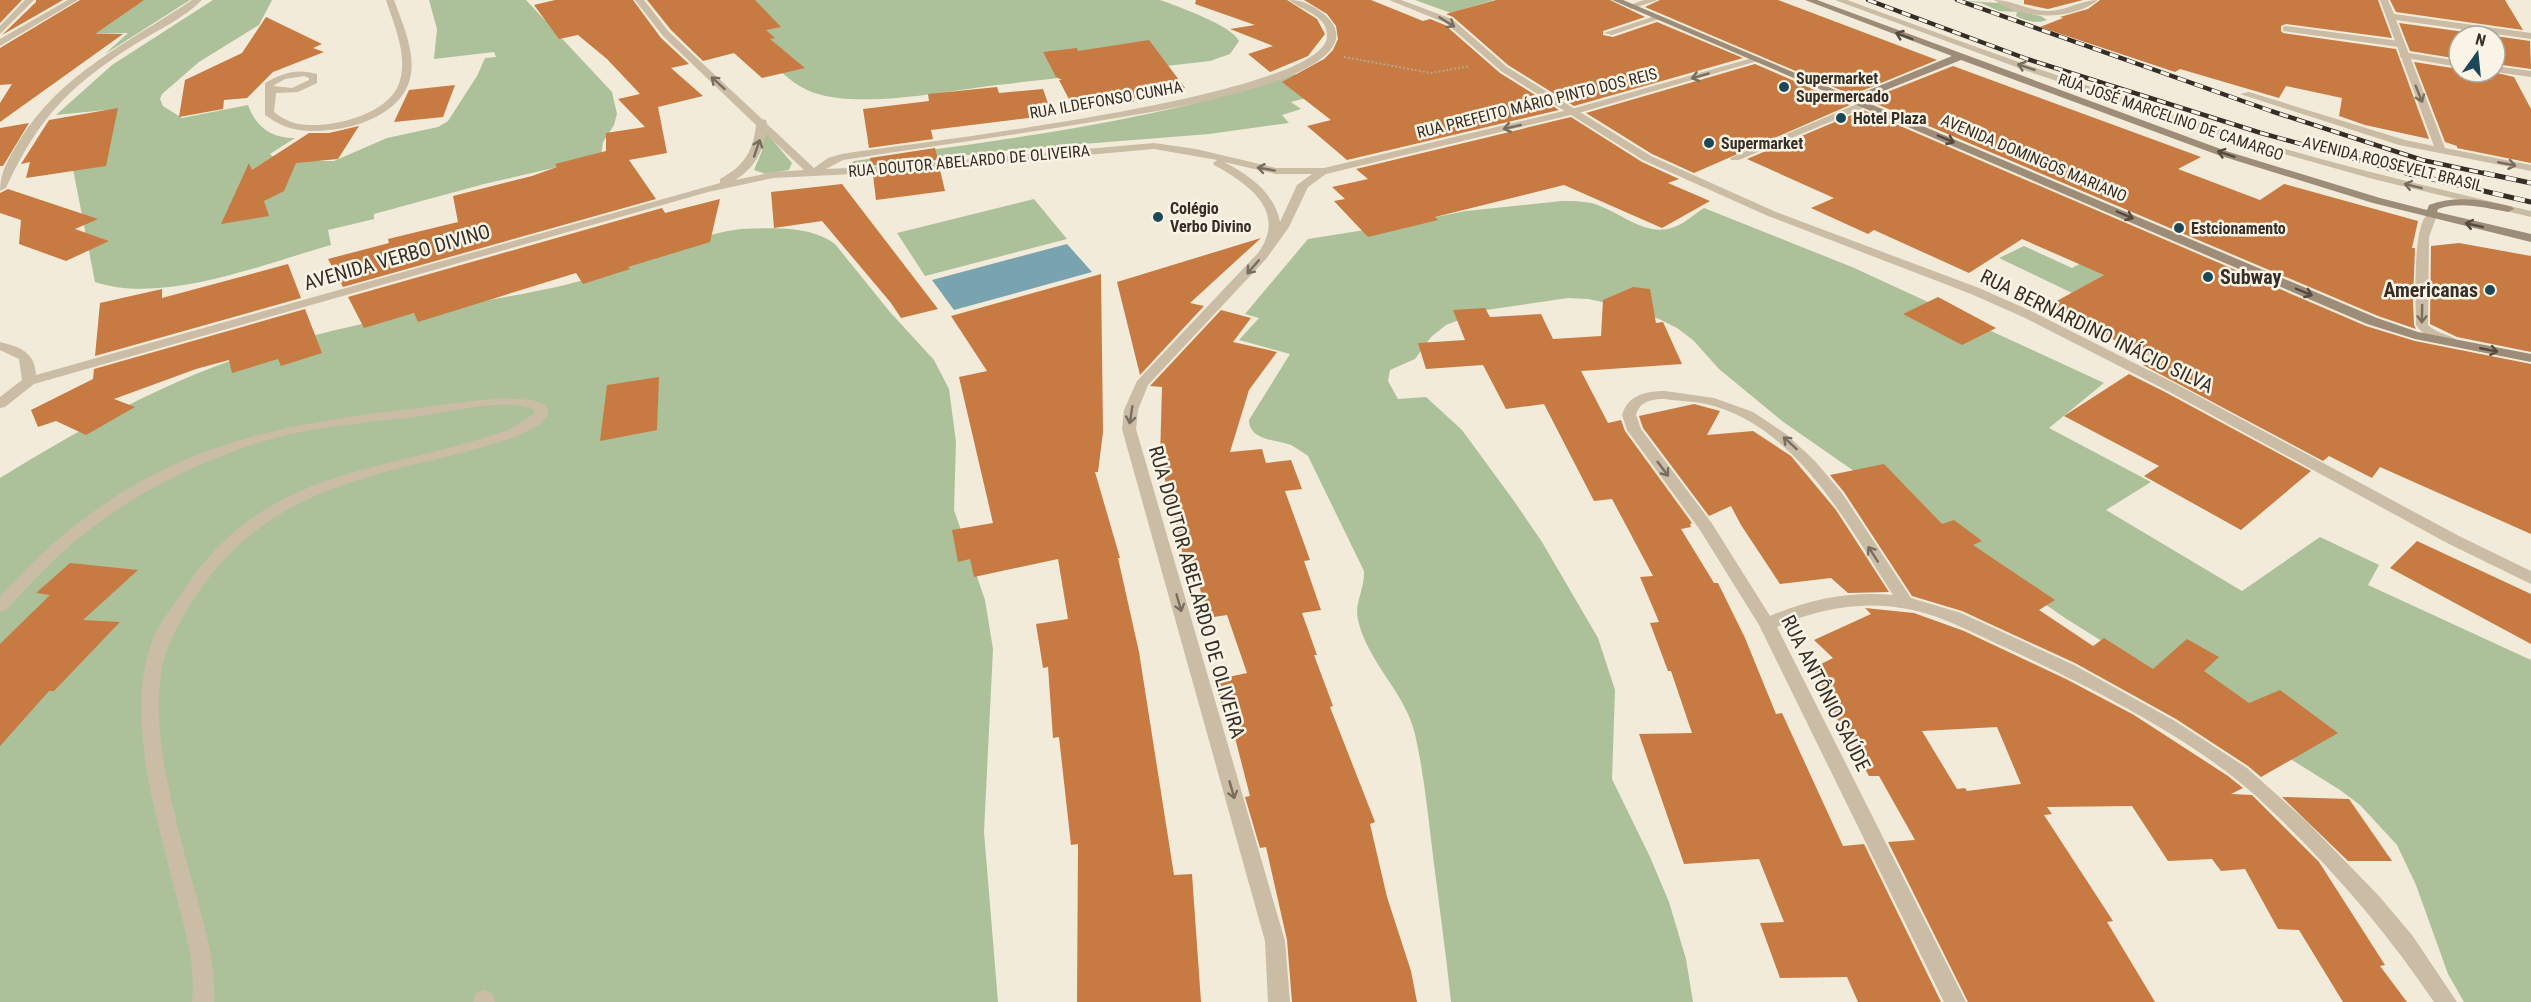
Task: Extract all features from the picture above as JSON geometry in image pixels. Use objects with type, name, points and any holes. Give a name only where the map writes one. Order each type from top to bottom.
[{"type":"main road","name":"AVENIDA DOMINGOS MARIANO","points":[[1616,0],[2372,321],[2415,335],[2531,358]]},
{"type":"main road","name":"RUA JOSÉ MARCELINO DE CAMARGO","points":[[1809,0],[2222,153],[2320,185],[2430,215],[2531,238]]},
{"type":"main road","points":[[1858,102],[1959,57]]},
{"type":"main road","points":[[2430,215],[2433,207],[2443,203],[2459,202],[2508,209]]},
{"type":"street","points":[[0,31],[30,0]]},
{"type":"street","points":[[0,43],[74,0]]},
{"type":"street","points":[[0,188],[29,134],[66,90],[99,65],[198,0]]},
{"type":"street","points":[[271,90],[269,113],[282,124],[294,126],[325,127],[345,123],[385,108],[399,94],[407,67],[390,0]]},
{"type":"street","points":[[639,0],[666,34],[762,122],[813,173]]},
{"type":"street","points":[[1293,0],[1316,11],[1330,26],[1332,42],[1323,53]]},
{"type":"street","name":"RUA BERNARDINO INÁCIO SILVA","points":[[1393,0],[1449,21],[1494,61],[1571,112],[1647,158],[1772,214],[1975,291],[2027,314],[2171,387],[2454,540],[2531,578]]},
{"type":"street","points":[[1631,6],[1654,0]]},
{"type":"street","name":"AVENIDA ROOSEVELT BRASIL","points":[[1839,0],[1976,51],[2224,134],[2373,176],[2531,214]]},
{"type":"street","points":[[1998,0],[2037,13],[2062,14],[2094,0]]},
{"type":"street","points":[[2384,0],[2441,151]]},
{"type":"street","points":[[2390,16],[2531,36]]},
{"type":"street","points":[[1609,33],[1658,18]]},
{"type":"street","points":[[2286,29],[2399,44]]},
{"type":"street","name":"RUA ILDEFONSO CUNHA","points":[[813,173],[832,160],[842,157],[1101,118],[1188,102],[1286,73],[1308,64],[1323,53]]},
{"type":"street","points":[[2403,55],[2447,62]]},
{"type":"street","name":"RUA PREFEITO MÁRIO PINTO DOS REIS","points":[[1324,171],[1571,112],[1756,60]]},
{"type":"street","points":[[2507,71],[2531,74]]},
{"type":"street","points":[[2246,94],[2376,135],[2441,151],[2531,168]]},
{"type":"street","points":[[1735,158],[1858,102]]},
{"type":"street","points":[[706,189],[745,168],[760,145],[762,122]]},
{"type":"street","name":"RUA DOUTOR ABELARDO DE OLIVEIRA","points":[[813,173],[893,169],[1136,146],[1169,147],[1268,170],[1324,171]]},
{"type":"street","name":"RUA DOUTOR ABELARDO DE OLIVEIRA","points":[[1196,152],[1230,169],[1263,195],[1274,220],[1274,241]]},
{"type":"street","name":"RUA DOUTOR ABELARDO DE OLIVEIRA","points":[[1279,1002],[1275,941],[1129,429],[1131,410],[1142,384],[1247,273],[1274,241],[1303,185],[1324,171]]},
{"type":"street","name":"AVENIDA VERBO DIVINO","points":[[0,404],[29,381],[706,189],[773,176],[813,173]]},
{"type":"street","points":[[2430,215],[2423,237],[2422,327],[2433,335],[2465,345]]},
{"type":"street","points":[[0,346],[15,351],[27,359],[30,369],[29,381]]},
{"type":"street","name":"RUA ANTÔNIO SAÚDE","points":[[1906,603],[1829,486],[1798,451],[1774,429],[1758,419],[1703,399],[1659,395],[1639,400],[1633,404],[1629,415],[1634,430],[1706,526],[1767,624],[1955,1002]]},
{"type":"street","points":[[0,606],[67,540],[102,513],[169,473],[213,453],[283,432],[368,418],[493,404],[535,403],[542,408],[542,414],[537,419],[506,434],[321,488],[273,512],[247,528],[211,562],[162,638],[152,690],[150,718],[152,749],[204,961],[203,1002]]},
{"type":"street","points":[[1767,624],[1791,613],[1834,602],[1876,600],[1906,603],[1964,622],[2049,661],[2155,718],[2226,763],[2260,790],[2333,861],[2405,943],[2446,1002]]},
{"type":"path","points":[[1323,53],[1431,73],[1494,61]]},
{"type":"green space","points":[[138,0],[190,0],[105,54],[128,33],[36,36]]},
{"type":"green space","points":[[213,0],[272,0],[259,25],[199,62],[162,94],[160,99],[163,106],[182,118],[248,105],[255,119],[266,130],[279,136],[295,138],[270,154],[275,158],[288,161],[334,161],[387,138],[438,127],[448,121],[477,76],[485,58],[496,57],[494,52],[434,59],[437,29],[429,0],[526,0],[612,92],[617,114],[614,125],[603,142],[601,157],[484,184],[374,214],[374,219],[328,230],[331,245],[275,262],[213,279],[151,289],[122,288],[95,282],[73,169],[106,110],[56,115],[112,65]]},
{"type":"green space","points":[[733,0],[1160,0],[1216,23],[1235,35],[1239,41],[1230,54],[1210,61],[900,98],[849,99],[826,96],[807,90],[783,73],[755,39]]},
{"type":"green space","points":[[1415,0],[1494,0],[1451,13]]},
{"type":"green space","points":[[1951,0],[1999,3],[2016,11],[2041,16],[2047,20],[2031,21],[2016,16],[2017,12],[1999,11],[1981,3]]},
{"type":"green space","points":[[1295,74],[1328,92],[1291,102],[1301,109],[1282,115],[1289,123],[1209,134],[1020,149],[856,168],[848,165],[854,161],[1021,137],[1132,117],[1241,91]]},
{"type":"green space","points":[[764,130],[792,163],[789,170],[766,174],[754,170],[762,151]]},
{"type":"green space","points":[[1034,199],[1067,239],[925,276],[897,233]]},
{"type":"green space","points":[[1562,201],[1595,204],[1643,227],[1662,230],[1680,224],[1704,208],[1852,267],[2104,383],[2049,428],[2151,482],[2106,510],[2242,591],[2320,537],[2379,565],[2368,585],[2531,660],[2531,1002],[2464,1002],[2448,974],[2416,885],[2397,845],[2360,805],[2340,790],[2065,618],[1782,421],[1719,369],[1693,340],[1677,328],[1631,308],[1588,299],[1568,298],[1486,310],[1446,325],[1431,337],[1415,359],[1390,370],[1388,381],[1398,399],[1426,397],[1462,430],[1542,542],[1598,638],[1615,690],[1612,779],[1669,902],[1686,959],[1693,1002],[1451,1002],[1426,795],[1415,734],[1403,705],[1363,636],[1357,608],[1364,571],[1308,456],[1291,445],[1258,435],[1250,427],[1249,420],[1290,354],[1239,340],[1259,318],[1245,314],[1308,239],[1466,211]]},
{"type":"green space","points":[[741,229],[790,229],[814,234],[835,244],[890,312],[934,360],[949,389],[956,442],[954,510],[985,600],[993,649],[984,832],[998,1002],[0,1002],[0,478],[120,409],[182,380],[247,355],[307,337],[368,323],[565,285],[696,239]]},
{"type":"green space","points":[[2137,233],[2161,243],[2072,293],[1999,258],[2024,246],[2072,268]]},
{"type":"water","points":[[1067,244],[1092,272],[954,310],[932,280]]},
{"type":"building","points":[[0,0],[22,0],[0,23]]},
{"type":"building","points":[[36,0],[63,0],[2,35],[36,2]]},
{"type":"building","points":[[80,0],[144,0],[95,34],[123,34],[0,122],[0,103],[12,84],[0,85],[0,48]]},
{"type":"building","points":[[555,0],[633,0],[661,38],[689,64],[671,68],[703,96],[658,107],[667,153],[629,160],[656,199],[343,287],[328,259],[389,243],[388,239],[458,222],[453,196],[532,176],[557,167],[555,164],[606,151],[606,133],[645,127],[618,99],[640,94],[607,59],[578,35],[559,39],[534,5]]},
{"type":"building","points":[[647,0],[755,0],[781,27],[766,30],[775,38],[770,39],[805,68],[762,78],[734,53],[703,61],[671,30]]},
{"type":"building","points":[[1196,0],[1287,0],[1317,19],[1325,34],[1308,56],[1270,72],[1248,54],[1273,46],[1230,29],[1255,25],[1195,4]]},
{"type":"building","points":[[1304,0],[1371,0],[1423,21],[1430,19],[1445,25],[1500,73],[1559,110],[1347,160],[1307,126],[1331,120],[1282,82],[1324,59],[1333,50],[1338,39],[1336,26],[1327,14]]},
{"type":"building","points":[[1496,0],[1610,0],[1645,17],[1603,31],[1603,35],[1613,37],[1657,22],[1743,58],[1574,106],[1508,65],[1453,17],[1446,14]]},
{"type":"building","points":[[1660,0],[1778,0],[1937,60],[1852,95],[1645,7]]},
{"type":"building","points":[[2024,0],[2083,0],[2048,9],[2024,4]]},
{"type":"building","points":[[2100,0],[2378,0],[2392,38],[2286,24],[2281,26],[2281,31],[2396,49],[2429,139],[2365,125],[2339,116],[2342,98],[2286,86],[2279,98],[2180,69],[2175,72],[2040,27],[2063,18],[2060,17],[2088,9]]},
{"type":"building","points":[[2390,0],[2505,0],[2523,30],[2507,28],[2507,24],[2481,24],[2396,12]]},
{"type":"building","points":[[266,17],[322,44],[313,48],[324,52],[273,72],[247,98],[224,100],[223,109],[179,117],[185,80],[242,53]]},
{"type":"building","points":[[2399,23],[2447,30],[2447,57],[2410,51]]},
{"type":"building","points":[[2507,38],[2530,41],[2531,69],[2507,66]]},
{"type":"building","points":[[1149,40],[1185,88],[1133,98],[1134,102],[1073,107],[1059,80],[1062,80],[1056,77],[1043,52],[1077,48],[1078,51]]},
{"type":"building","points":[[2414,62],[2447,67],[2447,84],[2507,84],[2507,75],[2514,77],[2531,109],[2531,163],[2457,148],[2445,142]]},
{"type":"building","name":"Supermarket","points":[[1755,64],[1850,105],[1694,173],[1652,154],[1586,113]]},
{"type":"building","points":[[1953,66],[2201,157],[2178,169],[2260,200],[2284,184],[2418,221],[2412,248],[2415,248],[2413,300],[2416,329],[2378,316],[1867,100]]},
{"type":"building","points":[[455,85],[443,117],[394,122],[409,90]]},
{"type":"building","points":[[997,87],[999,93],[1043,89],[1052,115],[931,130],[933,139],[869,148],[863,109],[929,101],[928,94]]},
{"type":"building","points":[[118,108],[106,166],[26,178],[30,162],[21,164],[49,120]]},
{"type":"building","points":[[1863,110],[2366,326],[2415,341],[2531,364],[2531,534],[2380,467],[2372,478],[2329,456],[2323,461],[2143,365],[2154,358],[2044,308],[2104,275],[2022,239],[1969,273],[1874,230],[1868,234],[1811,208],[1834,198],[1747,159]]},
{"type":"building","points":[[1571,117],[1642,162],[1679,179],[1668,183],[1710,201],[1662,228],[1564,185],[1435,217],[1438,220],[1368,237],[1334,201],[1345,199],[1332,187],[1368,179],[1356,169]]},
{"type":"building","points":[[29,123],[3,166],[0,166],[0,128]]},
{"type":"building","points":[[359,126],[338,159],[296,163],[284,191],[264,201],[269,216],[221,224],[249,163],[252,170],[309,133],[329,133]]},
{"type":"building","points":[[935,148],[938,160],[871,165],[870,158]]},
{"type":"building","points":[[940,170],[945,191],[876,200],[873,175]]},
{"type":"building","points":[[842,184],[938,309],[901,318],[822,221],[774,228],[771,192]]},
{"type":"building","points":[[8,189],[98,219],[75,229],[109,241],[66,261],[19,244],[21,220],[0,213],[0,193]]},
{"type":"building","points":[[720,199],[710,242],[628,267],[630,269],[583,284],[576,273],[418,322],[414,313],[364,328],[348,297],[662,208],[665,213]]},
{"type":"building","points":[[1261,238],[1190,303],[1204,306],[1140,375],[1117,282]]},
{"type":"building","name":"Americanas","points":[[2459,243],[2531,256],[2531,352],[2457,337],[2430,324],[2431,246]]},
{"type":"building","points":[[288,264],[301,298],[95,356],[100,303],[162,289],[162,298]]},
{"type":"building","points":[[1101,274],[1103,432],[1098,472],[1095,472],[1120,558],[1118,558],[1139,652],[1174,875],[1192,874],[1201,1002],[1077,1002],[1078,844],[1071,845],[1059,737],[1053,738],[1048,667],[1043,668],[1036,624],[1068,619],[1058,559],[974,577],[970,559],[958,562],[952,530],[993,523],[959,377],[987,371],[951,316]]},
{"type":"building","points":[[1633,287],[1650,289],[1656,323],[1663,322],[1682,364],[1581,371],[1608,423],[1621,420],[1625,431],[1692,523],[1691,527],[1681,529],[1714,583],[1718,583],[1745,638],[1776,714],[1782,713],[1843,846],[1864,844],[1941,1002],[1858,1002],[1847,977],[1780,978],[1760,923],[1784,922],[1759,859],[1684,864],[1639,734],[1692,733],[1671,671],[1668,671],[1650,623],[1659,622],[1640,577],[1653,576],[1612,499],[1594,501],[1544,404],[1506,409],[1483,365],[1426,369],[1418,343],[1465,340],[1453,310],[1485,308],[1490,317],[1541,314],[1553,339],[1601,336],[1603,300]]},
{"type":"building","points":[[1938,297],[1996,328],[1962,345],[1903,314]]},
{"type":"building","points":[[305,309],[322,353],[281,366],[278,359],[232,373],[229,360],[196,369],[114,399],[135,407],[86,435],[56,421],[38,427],[31,410],[93,379],[94,369]]},
{"type":"building","points":[[1221,310],[1251,318],[1233,342],[1277,352],[1249,390],[1230,452],[1262,449],[1266,463],[1291,460],[1302,489],[1285,491],[1310,560],[1304,561],[1321,610],[1302,613],[1317,655],[1314,655],[1333,706],[1330,707],[1375,822],[1370,824],[1387,897],[1411,971],[1417,1002],[1292,1002],[1287,940],[1266,847],[1260,848],[1245,797],[1250,796],[1232,726],[1229,727],[1214,680],[1247,673],[1227,615],[1207,618],[1196,572],[1192,573],[1187,554],[1183,555],[1160,459],[1162,387],[1150,386]]},
{"type":"building","points":[[2129,374],[2311,471],[2241,530],[2144,476],[2159,466],[2064,416]]},
{"type":"building","points":[[659,377],[657,430],[600,441],[607,385]]},
{"type":"building","points":[[1694,404],[1720,411],[1707,435],[1753,431],[1791,456],[1836,510],[1889,592],[1848,593],[1831,578],[1780,584],[1731,506],[1709,516],[1643,428],[1639,416]]},
{"type":"building","points":[[1884,464],[1942,524],[1954,520],[1982,541],[1973,545],[2055,600],[2039,610],[2093,646],[2104,638],[2153,669],[2187,639],[2219,657],[2204,671],[2249,703],[2280,690],[2338,733],[2261,777],[2176,719],[2075,663],[1962,611],[1912,596],[1844,492],[1830,475]]},
{"type":"building","points":[[2417,541],[2531,594],[2531,644],[2390,568]]},
{"type":"building","points":[[70,563],[138,570],[83,620],[120,622],[54,691],[49,691],[0,746],[0,644],[50,595],[36,593]]},
{"type":"building","points":[[1865,608],[1914,613],[1964,631],[2066,679],[2134,715],[2228,776],[2243,788],[2231,794],[2252,795],[2319,862],[2385,965],[2380,966],[2407,1002],[2343,1002],[2299,930],[2278,929],[2245,869],[2221,871],[2212,859],[2168,861],[2132,806],[2047,807],[2052,814],[2044,815],[2113,921],[2107,922],[2155,1002],[1968,1002],[1888,842],[1915,840],[1879,776],[1869,776],[1832,710],[1834,710],[1813,668],[1833,658],[1814,640],[1871,614]],"holes":[[[1997,727],[2021,784],[1967,791],[1965,788],[1957,789],[1922,731]]]},
{"type":"building","points":[[2282,797],[2349,799],[2392,861],[2348,861]]},
{"type":"railway","points":[[1868,0],[2027,59],[2261,133],[2413,175]]},
{"type":"railway","points":[[1957,0],[2271,111],[2422,160],[2492,175]]},
{"type":"railway","points":[[2407,173],[2531,202]]},
{"type":"railway","points":[[2484,173],[2531,183]]},
{"type":"place","name":"Supermarket Supermercado","points":[[1784,87]]},
{"type":"place","name":"Hotel Plaza","points":[[1841,118]]},
{"type":"place","name":"Supermarket","points":[[1709,143]]},
{"type":"place","name":"Colégio Verbo Divino","points":[[1158,217]]},
{"type":"place","name":"Estcionamento","points":[[2179,228]]},
{"type":"place","name":"Subway","points":[[2208,277]]},
{"type":"place","name":"Americanas","points":[[2490,290]]}]
